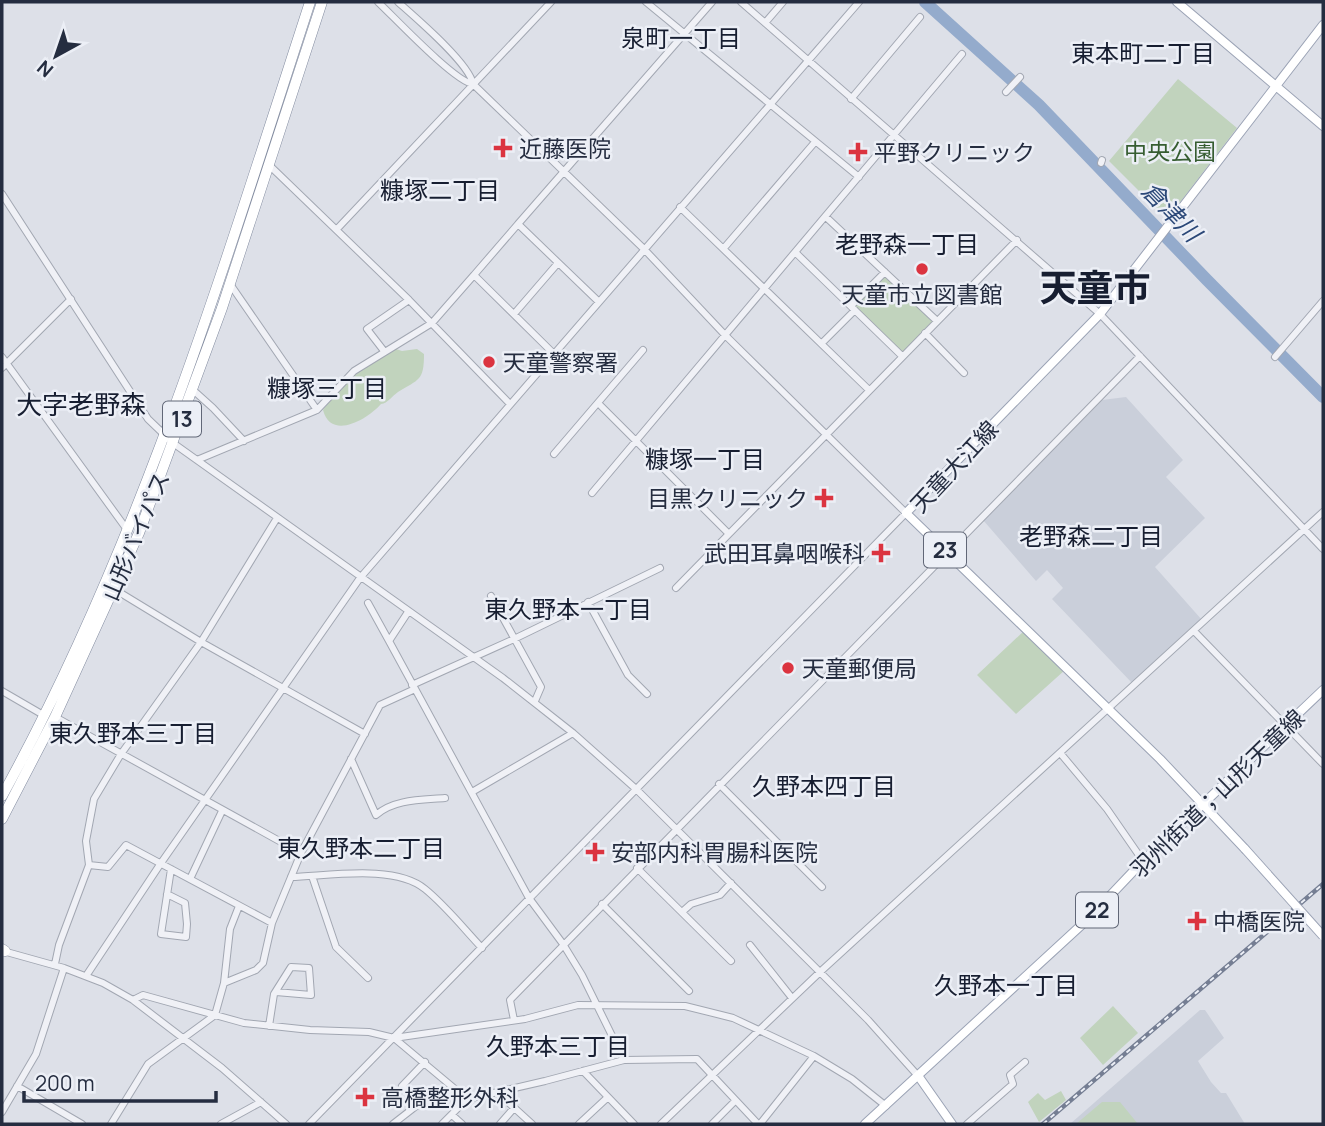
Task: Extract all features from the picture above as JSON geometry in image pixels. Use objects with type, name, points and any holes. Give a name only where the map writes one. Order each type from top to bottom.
[{"type":"highway","name":"山形バイパス","points":[[2,819],[139,533],[310,2]]},
{"type":"highway","name":"山形バイパス","points":[[2,796],[50,717],[128,531],[193,390],[322,2]]},
{"type":"main road","points":[[1177,2],[1323,126]]},
{"type":"main road","name":"天童大江線","points":[[1323,25],[1100,314],[906,513],[1203,804],[1323,936]]},
{"type":"main road","name":"羽州街道；山形天童線","points":[[865,1124],[1088,919],[1143,861],[1323,690]]},
{"type":"main road","points":[[919,1077],[952,1124]]},
{"type":"street","points":[[309,1124],[906,513],[725,335],[643,249],[473,85],[448,69],[378,2]]},
{"type":"street","points":[[398,2],[472,76],[473,85]]},
{"type":"street","points":[[337,229],[551,2]]},
{"type":"street","points":[[646,2],[859,177]]},
{"type":"street","points":[[197,460],[317,410],[345,378],[432,323],[712,2]]},
{"type":"street","points":[[741,2],[1100,314],[1323,549]]},
{"type":"street","points":[[765,23],[783,2]]},
{"type":"street","points":[[86,976],[161,863],[360,578],[859,2]]},
{"type":"street","points":[[851,99],[920,18]]},
{"type":"street","points":[[592,493],[962,54]]},
{"type":"street","points":[[1006,92],[1020,77]]},
{"type":"street","points":[[724,248],[815,142]]},
{"type":"street","points":[[268,164],[410,300],[510,404]]},
{"type":"street","points":[[2,194],[148,419],[197,460],[535,701],[573,733],[636,789],[869,1020],[919,1077]]},
{"type":"street","points":[[680,208],[869,390]]},
{"type":"street","points":[[826,217],[937,321]]},
{"type":"street","points":[[518,224],[599,302]]},
{"type":"street","points":[[676,587],[1017,240]]},
{"type":"street","points":[[796,253],[902,356]]},
{"type":"street","points":[[514,314],[558,263]]},
{"type":"street","points":[[822,343],[885,272]]},
{"type":"street","points":[[474,275],[554,354]]},
{"type":"street","points":[[230,284],[317,410]]},
{"type":"street","points":[[71,299],[3,363],[128,531]]},
{"type":"street","points":[[384,351],[367,329],[410,300]]},
{"type":"street","points":[[1275,357],[1323,301]]},
{"type":"street","points":[[925,333],[964,373]]},
{"type":"street","points":[[554,454],[643,350]]},
{"type":"street","points":[[514,1020],[510,1000],[1140,356]]},
{"type":"street","points":[[193,390],[244,441]]},
{"type":"street","points":[[598,403],[728,533]]},
{"type":"street","points":[[661,1124],[820,972],[1323,512]]},
{"type":"street","points":[[55,964],[59,945],[89,865],[86,841],[93,799],[121,754],[201,642],[277,518]]},
{"type":"street","points":[[224,983],[256,970],[263,963],[272,923],[301,853],[380,705],[473,657],[660,568]]},
{"type":"street","points":[[114,589],[201,642],[365,734]]},
{"type":"street","points":[[491,596],[541,687],[535,701]]},
{"type":"street","points":[[588,602],[628,675],[648,694]]},
{"type":"street","points":[[368,603],[529,898],[563,944],[598,1003],[624,1060]]},
{"type":"street","points":[[388,641],[408,612]]},
{"type":"street","points":[[1194,631],[1323,764]]},
{"type":"street","points":[[2,691],[301,853]]},
{"type":"street","points":[[472,792],[573,733]]},
{"type":"street","points":[[1060,754],[1107,809],[1143,861]]},
{"type":"street","points":[[351,759],[376,816],[394,804],[445,798]]},
{"type":"street","points":[[719,784],[822,887]]},
{"type":"street","points":[[190,879],[222,811]]},
{"type":"street","points":[[89,865],[107,867],[127,845],[272,923]]},
{"type":"street","points":[[637,868],[731,961]]},
{"type":"street","points":[[167,894],[185,903],[186,937],[161,934],[167,894],[171,869]]},
{"type":"street","points":[[291,877],[372,874],[406,880],[423,887],[482,948]]},
{"type":"street","points":[[312,876],[336,947],[368,978]]},
{"type":"street","points":[[682,912],[691,904],[720,895],[731,884]]},
{"type":"street","points":[[602,904],[689,991]]},
{"type":"street","points":[[111,1124],[148,1064],[215,1015],[224,983],[230,929],[239,906]]},
{"type":"street","points":[[750,945],[792,998]]},
{"type":"street","points":[[3,950],[55,964],[134,1000],[286,1124]]},
{"type":"street","points":[[269,1026],[274,994],[291,967],[309,968],[311,995],[276,992]]},
{"type":"street","points":[[2,1112],[42,1037],[64,968]]},
{"type":"street","points":[[134,1000],[143,995],[215,1015],[269,1026],[369,1032],[394,1038],[514,1020],[578,1004],[701,1008],[733,1018],[814,1056],[886,1105]]},
{"type":"street","points":[[394,1038],[467,1099]]},
{"type":"street","points":[[442,1124],[467,1099],[624,1060],[697,1059],[759,1124],[814,1056]]},
{"type":"street","points":[[393,1124],[420,1103],[402,1086],[425,1062]]},
{"type":"street","points":[[967,1124],[1013,1084],[1010,1075],[1025,1062]]},
{"type":"street","points":[[583,1071],[634,1124]]},
{"type":"street","points":[[17,1086],[82,1124]]},
{"type":"street","points":[[498,1093],[532,1124]]},
{"type":"street","points":[[579,1124],[607,1098]]},
{"type":"street","points":[[221,1124],[261,1101]]},
{"type":"street","points":[[712,1124],[736,1101]]},
{"type":"street","points":[[500,1124],[514,1108]]},
{"type":"street","points":[[452,1115],[462,1124]]},
{"type":"shaded area","points":[[1126,397],[1183,460],[1166,477],[1205,518],[1155,567],[1202,620],[1132,683],[1052,599],[1063,588],[1047,570],[1036,581],[983,520],[1102,400]]},
{"type":"shaded area","points":[[1200,1010],[1205,1010],[1224,1038],[1198,1061],[1211,1082],[1221,1093],[1226,1093],[1245,1124],[1070,1124]]},
{"type":"green space","name":"中央公園","points":[[1178,79],[1237,128],[1171,214],[1164,216],[1109,161]]},
{"type":"green space","points":[[885,273],[935,321],[902,354],[852,306]]},
{"type":"green space","points":[[396,349],[417,349],[424,354],[423,370],[419,378],[359,421],[341,426],[327,419],[323,410],[338,391],[355,375]]},
{"type":"green space","points":[[1024,631],[1065,670],[1016,714],[977,675]]},
{"type":"green space","points":[[1113,1006],[1138,1033],[1103,1065],[1080,1038]]},
{"type":"green space","points":[[1061,1091],[1066,1100],[1039,1122],[1028,1102],[1038,1093],[1045,1100]]},
{"type":"green space","points":[[1102,1102],[1120,1102],[1138,1124],[1076,1124]]},
{"type":"waterway","name":"倉津川","points":[[925,2],[1039,105],[1323,397]]},
{"type":"railway","points":[[1043,1124],[1323,884]]},
{"type":"place","name":"近藤医院","points":[[503,148]]},
{"type":"place","name":"平野クリニック","points":[[858,152]]},
{"type":"place","name":"天童市立図書館","points":[[922,269]]},
{"type":"place","name":"天童警察署","points":[[489,362]]},
{"type":"place","name":"目黒クリニック","points":[[824,498]]},
{"type":"place","name":"武田耳鼻咽喉科","points":[[881,553]]},
{"type":"place","name":"天童郵便局","points":[[788,668]]},
{"type":"place","name":"安部内科胃腸科医院","points":[[595,852]]},
{"type":"place","name":"中橋医院","points":[[1197,921]]},
{"type":"place","name":"高橋整形外科","points":[[365,1097]]},
{"type":"district","name":"泉町一丁目","points":[[681,37]]},
{"type":"district","name":"東本町二丁目","points":[[1143,52]]},
{"type":"district","name":"糠塚二丁目","points":[[440,189]]},
{"type":"district","name":"老野森一丁目","points":[[907,243]]},
{"type":"district","name":"天童市","points":[[1095,287]]},
{"type":"district","name":"糠塚三丁目","points":[[327,387]]},
{"type":"district","name":"大字老野森","points":[[81,404]]},
{"type":"district","name":"糠塚一丁目","points":[[705,458]]},
{"type":"district","name":"老野森二丁目","points":[[1091,535]]},
{"type":"district","name":"東久野本一丁目","points":[[568,608]]},
{"type":"district","name":"東久野本三丁目","points":[[133,732]]},
{"type":"district","name":"久野本四丁目","points":[[824,785]]},
{"type":"district","name":"東久野本二丁目","points":[[361,847]]},
{"type":"district","name":"久野本一丁目","points":[[1006,984]]},
{"type":"district","name":"久野本三丁目","points":[[558,1045]]}]
